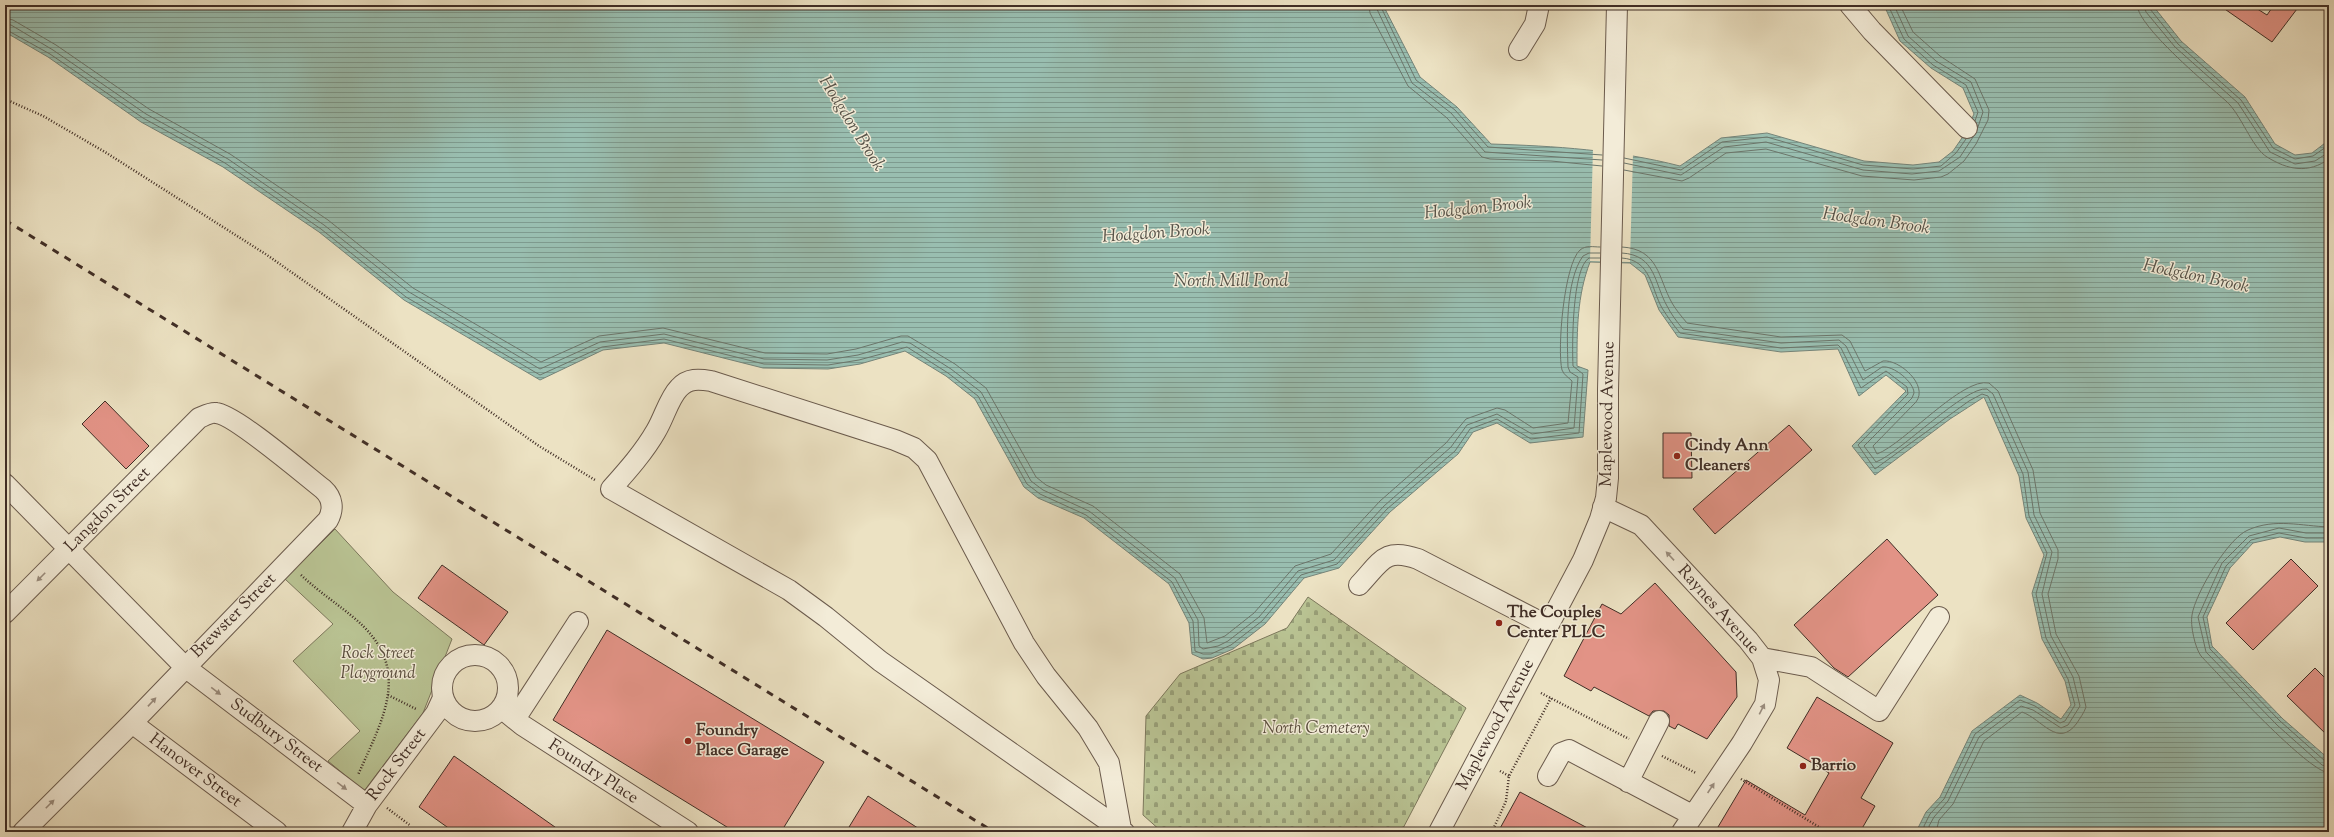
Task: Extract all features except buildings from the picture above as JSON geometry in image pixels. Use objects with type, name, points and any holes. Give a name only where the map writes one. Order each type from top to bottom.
[{"type":"street","points":[[1519,50],[1535,24],[1539,5]]},
{"type":"street","name":"Maplewood Avenue","points":[[1439,832],[1582,560],[1603,507],[1608,478],[1608,390],[1617,5]]},
{"type":"street","points":[[1850,5],[1872,32],[1967,128]]},
{"type":"street","points":[[697,379],[711,380],[822,415],[914,448],[927,460],[939,480],[1024,643],[1046,676],[1088,728],[1100,747],[1108,763],[1113,781],[1122,830],[880,661],[826,617],[789,590],[611,490],[643,451],[678,388],[687,382],[697,379]]},
{"type":"street","name":"Langdon Street","points":[[5,614],[198,418],[215,413]]},
{"type":"street","name":"Brewster Street","points":[[23,832],[132,723],[328,520],[332,510],[330,498],[323,489],[234,420],[215,413]]},
{"type":"street","name":"Sudbury Street","points":[[5,484],[185,667],[376,806]]},
{"type":"street","name":"Raynes Avenue","points":[[1603,507],[1641,525],[1748,640],[1762,658],[1769,680],[1765,704],[1742,742],[1682,832]]},
{"type":"street","points":[[1359,585],[1391,554],[1401,553],[1418,560],[1548,626]]},
{"type":"street","points":[[1762,658],[1811,667],[1879,711],[1939,617]]},
{"type":"street","points":[[508,714],[508,686],[505,675],[499,665],[490,658],[478,655],[462,658],[448,668],[442,688],[443,698],[448,708],[455,715],[464,720],[475,722],[494,715],[508,714],[578,622]]},
{"type":"street","name":"Rock Street","points":[[352,832],[376,806],[436,712],[443,698]]},
{"type":"street","name":"Foundry Place","points":[[508,714],[688,832]]},
{"type":"street","points":[[1628,782],[1659,721]]},
{"type":"street","name":"Hanover Street","points":[[132,723],[277,832]]},
{"type":"street","points":[[1548,776],[1561,752],[1569,750],[1692,815]]},
{"type":"path","points":[[5,99],[43,116],[105,152],[267,255],[540,446],[611,490]]},
{"type":"path","points":[[288,562],[322,594],[353,617],[373,638],[385,659],[389,676],[387,707],[381,725],[356,781]]},
{"type":"path","points":[[1542,693],[1630,740]]},
{"type":"path","points":[[388,695],[419,711]]},
{"type":"path","points":[[1492,832],[1506,801],[1509,776],[1551,698]]},
{"type":"path","points":[[1500,771],[1509,776]]},
{"type":"path","points":[[1740,779],[1827,832]]},
{"type":"path","points":[[376,806],[411,826]]},
{"type":"green space","name":"Rock Street Playground","points":[[335,529],[393,592],[452,639],[423,713],[364,791],[328,761],[360,731],[293,661],[333,624],[285,579]]},
{"type":"green space","name":"North Cemetery","points":[[1308,597],[1466,708],[1401,832],[1162,832],[1143,815],[1146,716],[1180,674],[1287,628]]},
{"type":"water","name":"North Mill Pond","points":[[5,5],[1383,5],[1420,77],[1457,107],[1491,144],[1586,150],[1633,156],[1680,166],[1721,138],[1767,133],[1864,161],[1913,165],[1939,162],[1953,151],[1964,135],[1974,114],[1963,88],[1931,68],[1900,41],[1884,5],[2148,5],[2154,7],[2181,41],[2245,97],[2275,144],[2295,155],[2312,153],[2329,140],[2329,542],[2305,542],[2280,537],[2253,543],[2230,568],[2207,617],[2212,646],[2283,719],[2329,759],[2329,832],[1923,832],[1918,828],[1926,812],[1940,797],[1972,731],[2020,695],[2037,703],[2061,719],[2071,705],[2065,681],[2042,639],[2032,593],[2044,555],[2026,518],[2019,476],[1984,397],[1950,419],[1875,475],[1852,446],[1906,391],[1886,375],[1859,396],[1838,349],[1781,352],[1678,337],[1659,310],[1645,275],[1630,263],[1590,262],[1582,288],[1577,339],[1577,366],[1588,370],[1583,437],[1530,443],[1497,423],[1473,432],[1458,454],[1390,512],[1339,568],[1304,578],[1265,624],[1233,649],[1212,658],[1203,659],[1192,654],[1189,623],[1169,584],[1084,518],[1038,498],[1024,487],[975,399],[946,376],[905,351],[860,364],[828,369],[763,368],[664,343],[603,350],[540,380],[404,300],[319,232],[223,167],[141,122],[48,57],[5,32]]},
{"type":"pier","points":[[1593,147],[1633,154],[1630,262],[1590,261]]},
{"type":"railway","points":[[5,220],[994,832]]},
{"type":"place","name":"Cindy Ann Cleaners","points":[[1677,456]]},
{"type":"place","name":"The Couples Center PLLC","points":[[1499,623]]},
{"type":"place","name":"Foundry Place Garage","points":[[688,741]]},
{"type":"place","name":"Barrio","points":[[1803,766]]},
{"type":"water label","name":"Hodgdon Brook","points":[[851,124]]},
{"type":"water label","name":"Hodgdon Brook","points":[[1478,209]]},
{"type":"water label","name":"Hodgdon Brook","points":[[1876,222]]},
{"type":"water label","name":"Hodgdon Brook","points":[[1156,234]]},
{"type":"water label","name":"Hodgdon Brook","points":[[2196,277]]}]
